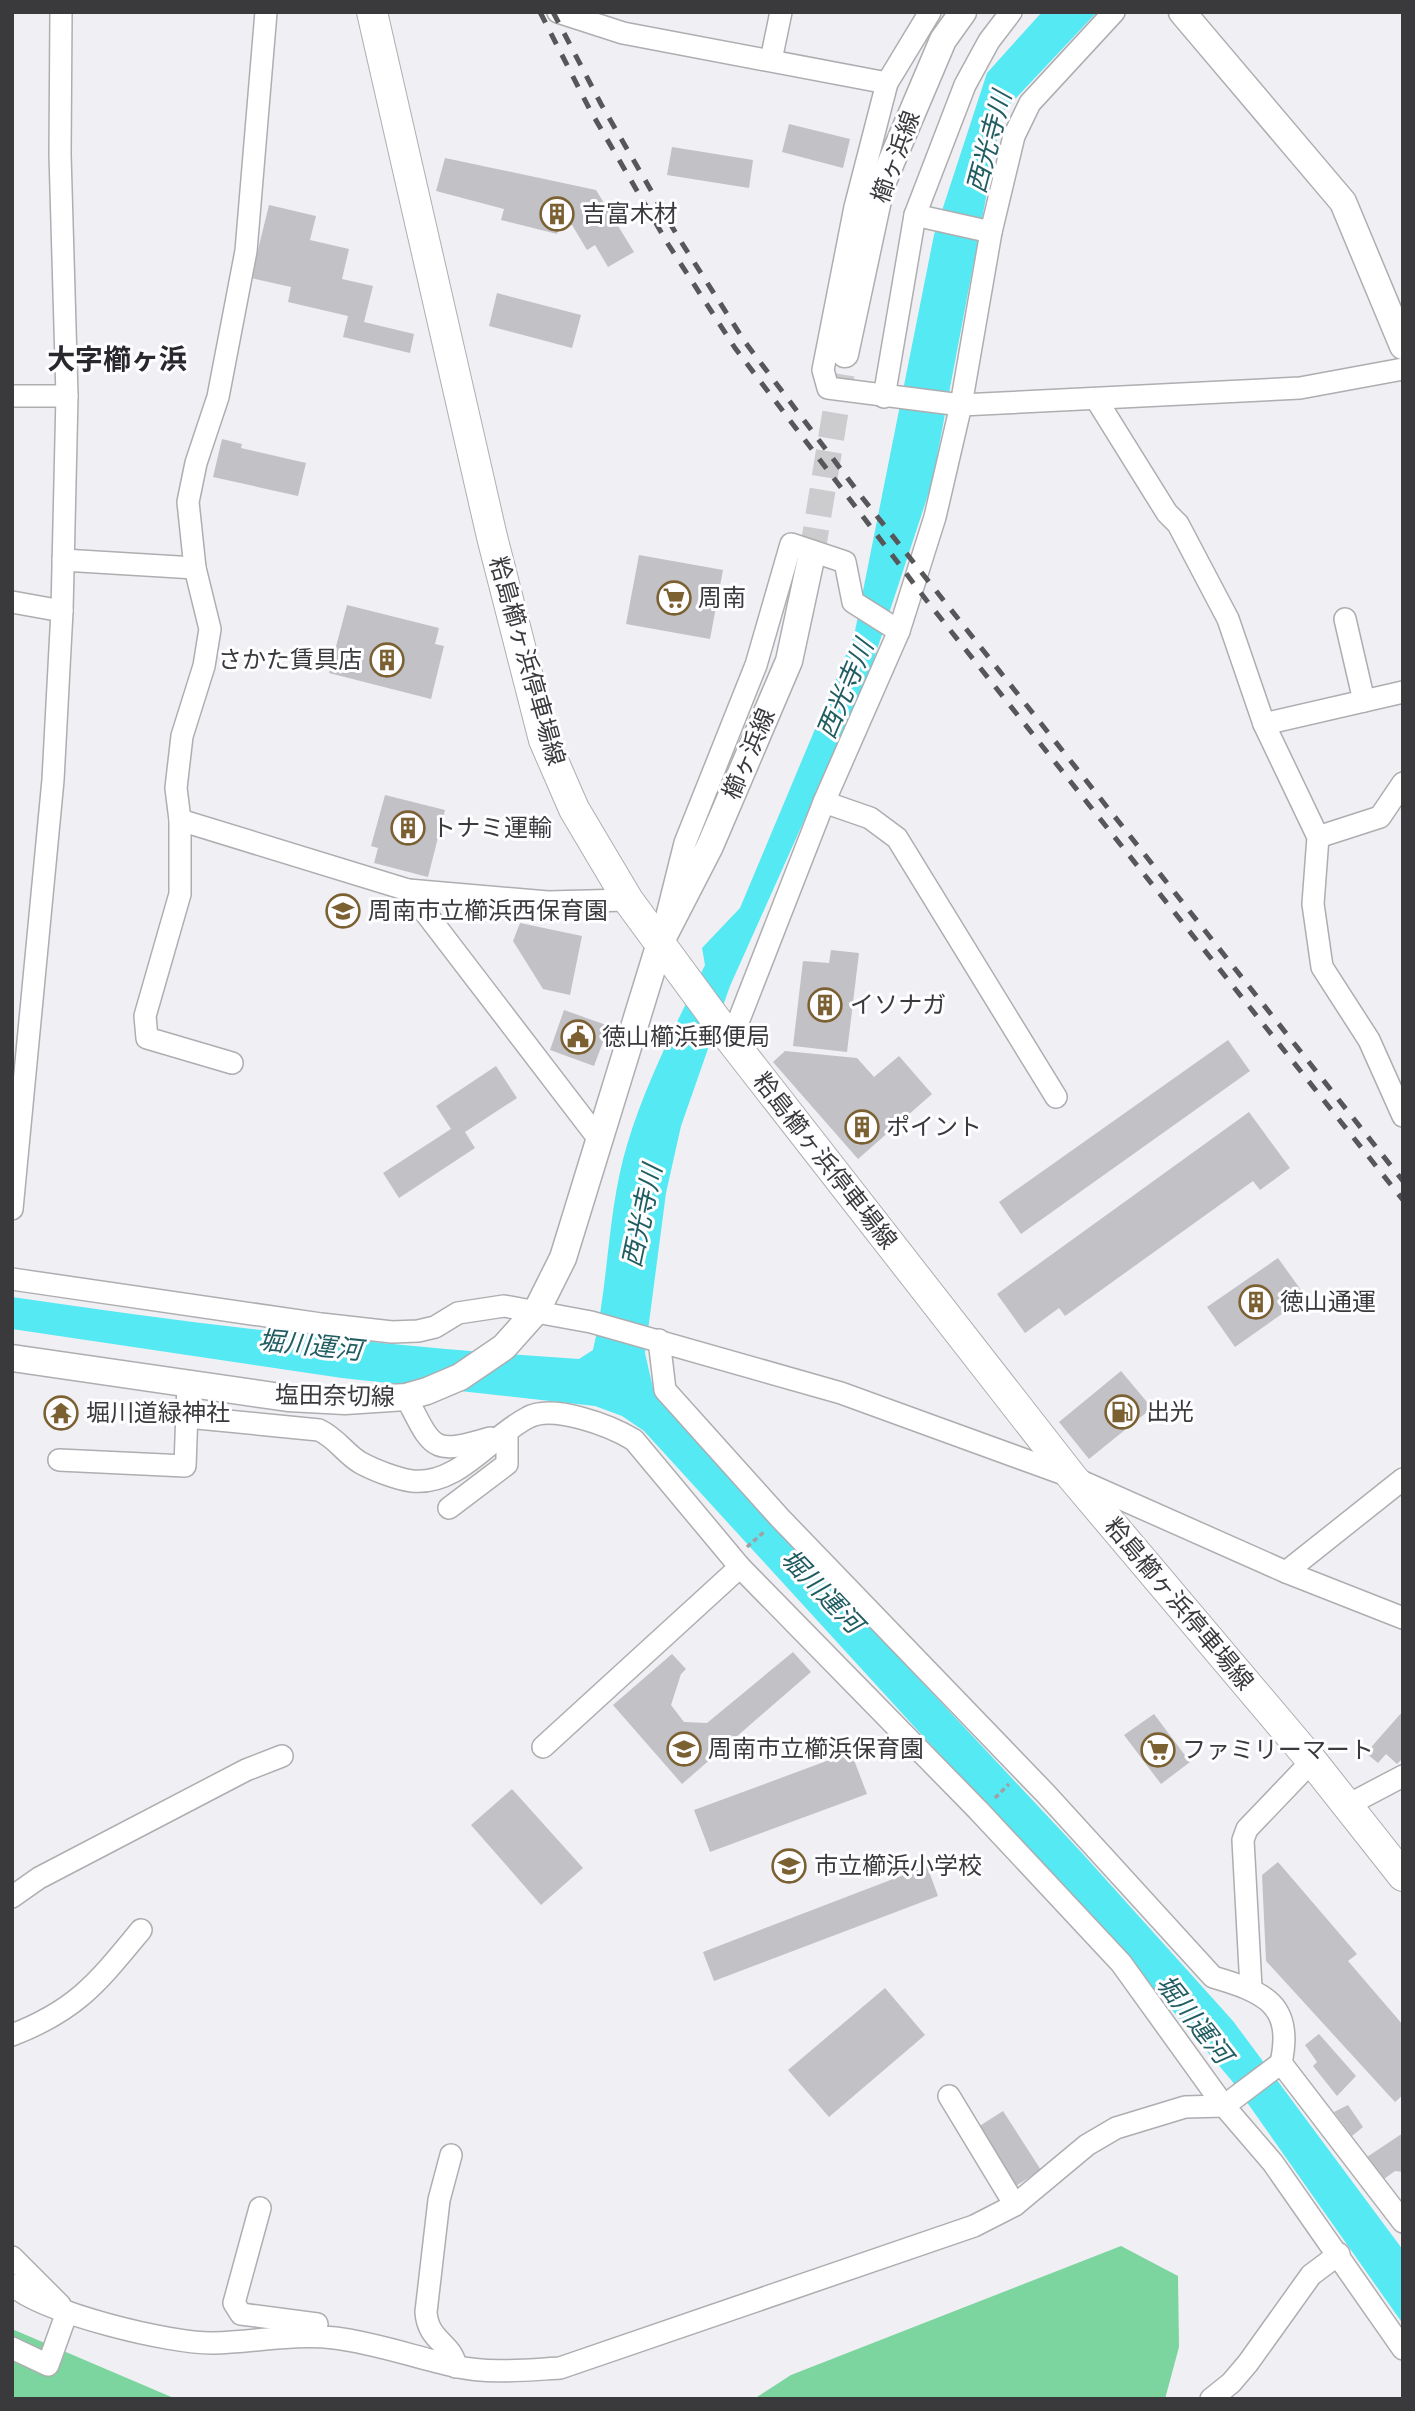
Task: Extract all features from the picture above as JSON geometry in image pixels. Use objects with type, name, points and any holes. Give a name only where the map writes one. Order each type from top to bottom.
[{"type":"main road","name":"粭島櫛ヶ浜停車場線","points":[[372,12],[492,537],[544,740],[574,809],[628,900],[731,1041],[1072,1477],[1312,1761],[1403,1876]]},
{"type":"street","points":[[12,1209],[19,1043],[53,780],[62,611],[67,396],[60,154],[61,12]]},
{"type":"street","points":[[232,1063],[147,1038],[145,1016],[180,894],[180,820],[176,788],[182,736],[204,666],[210,629],[195,568],[188,502],[196,463],[218,397],[246,251],[266,12]]},
{"type":"street","points":[[558,12],[623,22],[771,60],[887,83]]},
{"type":"street","points":[[771,60],[781,12]]},
{"type":"street","name":"櫛ヶ浜線","points":[[845,354],[881,186],[932,26],[963,12]]},
{"type":"street","points":[[884,397],[915,215],[965,85],[989,41],[1011,12]]},
{"type":"street","points":[[731,1041],[824,802],[899,631],[935,517],[961,405],[991,232],[1014,136],[1030,103],[1114,12]]},
{"type":"street","points":[[1182,12],[1343,202],[1403,346]]},
{"type":"street","points":[[932,26],[887,83],[855,207],[823,370],[828,388],[961,405],[1300,388],[1403,369]]},
{"type":"street","points":[[915,215],[991,232]]},
{"type":"street","points":[[12,396],[67,396]]},
{"type":"street","points":[[1096,399],[1167,513],[1178,524],[1206,575],[1237,643],[1264,724],[1318,837],[1313,904],[1322,967],[1369,1040],[1403,1116]]},
{"type":"street","points":[[660,943],[685,844],[755,665],[791,544],[845,562],[853,602],[899,631]]},
{"type":"street","name":"櫛ヶ浜線","points":[[660,943],[710,846],[789,661],[812,554]]},
{"type":"street","points":[[63,560],[195,568]]},
{"type":"street","points":[[12,602],[62,611]]},
{"type":"street","points":[[1345,620],[1364,701]]},
{"type":"street","points":[[1264,724],[1403,692]]},
{"type":"street","points":[[1318,837],[1381,817],[1403,783]]},
{"type":"street","points":[[824,802],[870,818],[897,838],[1056,1097]]},
{"type":"street","points":[[180,820],[408,890],[548,902],[628,900]]},
{"type":"street","points":[[408,890],[598,1138]]},
{"type":"street","name":"塩田奈切線","points":[[12,1357],[288,1398],[345,1401],[417,1394],[460,1377],[504,1346],[537,1310],[564,1258],[598,1138],[660,943]]},
{"type":"street","points":[[12,1279],[392,1332],[435,1327],[458,1313],[477,1308],[537,1310],[592,1322],[841,1393],[1072,1477],[1286,1572],[1403,1618]]},
{"type":"street","points":[[12,2285],[45,2306],[177,2340],[213,2343],[292,2336],[335,2338],[385,2347],[456,2367],[509,2371],[572,2364],[974,2227],[1015,2206],[1060,2166],[1116,2128],[1185,2107],[1229,2102],[1277,2067],[1285,2029],[1279,2009],[1251,1988],[1213,1977],[1047,1795],[780,1518],[665,1390],[659,1340]]},
{"type":"street","points":[[59,1461],[185,1466],[188,1384]]},
{"type":"street","points":[[417,1394],[429,1441],[442,1448],[457,1448],[507,1433]]},
{"type":"street","points":[[187,1417],[319,1430],[334,1437],[359,1463],[409,1480],[442,1479],[527,1417],[545,1412],[587,1420],[634,1440],[1121,1963],[1229,2102],[1339,2254],[1403,2349]]},
{"type":"street","points":[[449,1508],[507,1464],[507,1433]]},
{"type":"street","points":[[1286,1572],[1403,1479]]},
{"type":"street","points":[[543,1746],[743,1558]]},
{"type":"street","points":[[12,1897],[40,1878],[246,1770],[282,1756]]},
{"type":"street","points":[[1251,1988],[1243,1840],[1247,1829],[1312,1761]]},
{"type":"street","points":[[1348,1805],[1403,1776]]},
{"type":"street","points":[[12,2035],[47,2022],[74,2004],[96,1984],[141,1930]]},
{"type":"street","points":[[1277,2067],[1403,2222]]},
{"type":"street","points":[[949,2096],[1015,2206]]},
{"type":"street","points":[[451,2155],[438,2213],[426,2312],[427,2326],[433,2337],[455,2357],[456,2367]]},
{"type":"street","points":[[260,2208],[234,2303],[236,2310],[241,2314],[321,2325],[335,2338]]},
{"type":"street","points":[[1211,2399],[1231,2383],[1248,2362],[1311,2275],[1339,2254]]},
{"type":"street","points":[[12,2257],[67,2312]]},
{"type":"street","points":[[12,2348],[48,2365],[67,2312]]},
{"type":"path","points":[[743,1558],[775,1522]]},
{"type":"path","points":[[993,1800],[1016,1777]]},
{"type":"green space","points":[[1121,2246],[1178,2276],[1179,2347],[1165,2399],[754,2399],[791,2375]]},
{"type":"green space","points":[[12,2329],[176,2399],[12,2399]]},
{"type":"water","points":[[1042,12],[1097,12],[1002,113],[932,483],[867,680],[730,986],[681,1126],[666,1193],[645,1353],[653,1388],[730,1477],[1082,1853],[1233,2021],[1403,2250],[1403,2324],[1232,2081],[1155,1990],[644,1431],[622,1416],[595,1406],[342,1378],[12,1329],[12,1297],[224,1326],[437,1348],[579,1359],[593,1350],[620,1170],[627,1145],[662,1054],[705,965],[702,948],[740,908],[854,636],[934,235],[987,73]]},
{"type":"building","points":[[789,124],[850,139],[843,168],[782,152]]},
{"type":"building","points":[[672,147],[753,160],[749,188],[667,175]]},
{"type":"building","name":"吉富木材","points":[[445,158],[596,190],[634,252],[608,267],[595,245],[587,250],[572,225],[560,222],[557,234],[501,220],[504,209],[436,191]]},
{"type":"building","points":[[269,205],[316,216],[310,240],[349,249],[342,279],[373,286],[364,322],[414,334],[410,353],[343,337],[348,316],[288,302],[291,287],[251,278]]},
{"type":"building","points":[[497,293],[581,315],[572,348],[489,326]]},
{"type":"building","points":[[222,439],[242,444],[241,448],[306,463],[298,496],[213,477]]},
{"type":"building","points":[[639,555],[723,570],[710,639],[626,624]]},
{"type":"building","name":"さかた賃具店","points":[[347,605],[439,628],[435,644],[444,646],[431,699],[329,673]]},
{"type":"building","name":"トナミ運輸","points":[[385,795],[445,810],[428,877],[374,863],[378,848],[371,846]]},
{"type":"building","points":[[520,923],[582,936],[570,995],[543,989],[513,941]]},
{"type":"building","name":"イソナガ","points":[[831,950],[859,953],[847,1052],[793,1046],[803,961],[829,963]]},
{"type":"building","points":[[564,1010],[609,1026],[594,1066],[550,1050]]},
{"type":"building","points":[[1228,1040],[1250,1071],[1021,1234],[999,1202]]},
{"type":"building","name":"ポイント","points":[[785,1051],[857,1058],[874,1077],[899,1056],[932,1094],[858,1159],[773,1062]]},
{"type":"building","points":[[496,1066],[517,1098],[465,1132],[475,1148],[399,1198],[383,1173],[451,1129],[436,1106]]},
{"type":"building","points":[[1249,1112],[1290,1168],[1260,1190],[1253,1181],[1065,1316],[1059,1308],[1025,1333],[997,1294]]},
{"type":"building","name":"徳山通運","points":[[1278,1258],[1306,1297],[1235,1347],[1207,1307]]},
{"type":"building","points":[[1121,1371],[1152,1408],[1089,1459],[1059,1422]]},
{"type":"building","points":[[793,1652],[811,1672],[682,1784],[613,1705],[672,1654],[686,1669],[681,1674],[671,1705],[684,1722],[707,1723]]},
{"type":"building","points":[[1403,1711],[1403,1758],[1397,1764],[1386,1754],[1378,1763],[1366,1753]]},
{"type":"building","points":[[1154,1714],[1190,1762],[1161,1784],[1124,1735]]},
{"type":"building","points":[[851,1752],[867,1794],[710,1852],[694,1810]]},
{"type":"building","points":[[512,1789],[583,1868],[541,1905],[471,1825]]},
{"type":"building","points":[[1278,1862],[1357,1954],[1348,1961],[1403,2025],[1403,2095],[1395,2102],[1266,1961],[1262,1875]]},
{"type":"building","points":[[927,1866],[938,1896],[714,1981],[703,1952]]},
{"type":"building","points":[[885,1988],[925,2035],[829,2117],[788,2070]]},
{"type":"building","points":[[1319,2034],[1356,2076],[1337,2096],[1313,2066],[1317,2062],[1305,2045]]},
{"type":"building","points":[[1348,2105],[1363,2127],[1352,2136],[1334,2112]]},
{"type":"building","points":[[1003,2111],[1041,2170],[1016,2186],[978,2127]]},
{"type":"building","points":[[1403,2133],[1403,2172],[1395,2171],[1384,2179],[1367,2157]]},
{"type":"tunnel","points":[[812,554],[845,354]]},
{"type":"railway","points":[[540,12],[590,110],[668,244],[735,348],[927,601],[1403,1200]]},
{"type":"railway","points":[[553,12],[601,104],[678,237],[745,342],[861,496],[1403,1181]]},
{"type":"place","name":"吉富木材","points":[[557,214]]},
{"type":"place","name":"周南","points":[[674,598]]},
{"type":"place","name":"さかた賃具店","points":[[387,660]]},
{"type":"place","name":"トナミ運輸","points":[[408,828]]},
{"type":"place","name":"周南市立櫛浜西保育園","points":[[343,911]]},
{"type":"place","name":"イソナガ","points":[[825,1005]]},
{"type":"place","name":"徳山櫛浜郵便局","points":[[578,1037]]},
{"type":"place","name":"ポイント","points":[[862,1127]]},
{"type":"place","name":"徳山通運","points":[[1256,1302]]},
{"type":"place","name":"出光","points":[[1122,1412]]},
{"type":"place","name":"堀川道緑神社","points":[[61,1413]]},
{"type":"place","name":"周南市立櫛浜保育園","points":[[684,1749]]},
{"type":"place","name":"ファミリーマート","points":[[1158,1750]]},
{"type":"place","name":"市立櫛浜小学校","points":[[789,1866]]},
{"type":"district","name":"大字櫛ヶ浜","points":[[117,359]]},
{"type":"water label","name":"西光寺川","points":[[989,142]]},
{"type":"water label","name":"西光寺川","points":[[845,689]]},
{"type":"water label","name":"西光寺川","points":[[642,1216]]},
{"type":"water label","name":"堀川運河","points":[[310,1345]]},
{"type":"water label","name":"堀川運河","points":[[822,1591]]},
{"type":"water label","name":"堀川運河","points":[[1194,2019]]}]
